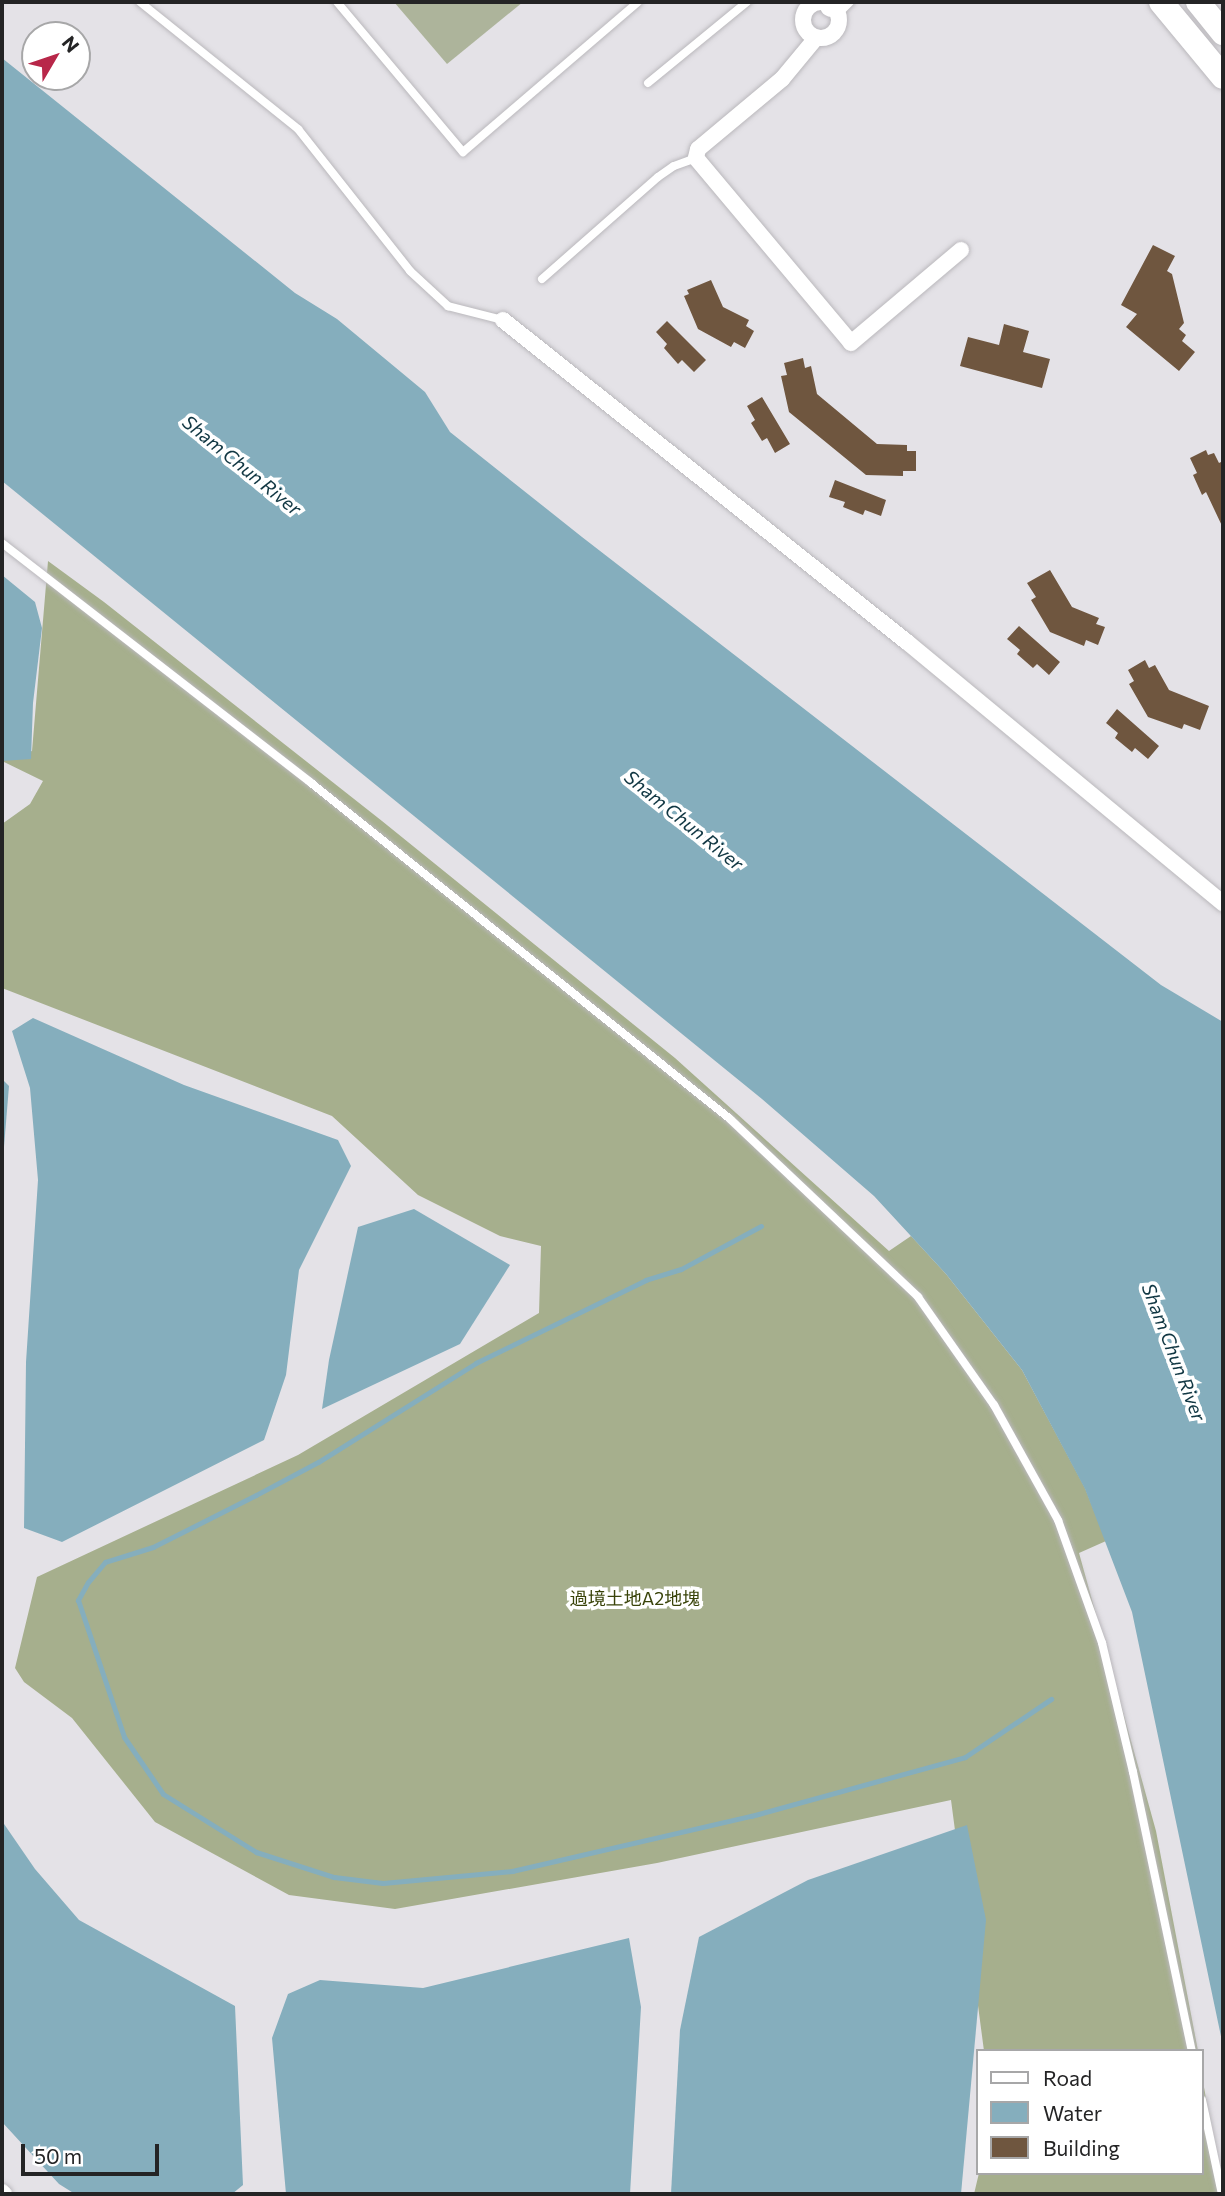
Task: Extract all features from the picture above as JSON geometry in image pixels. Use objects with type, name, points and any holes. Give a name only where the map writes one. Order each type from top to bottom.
[{"type":"main road","points":[[1161,2],[1223,77]]},
{"type":"main road","points":[[1198,2],[1223,33]]},
{"type":"street","points":[[816,38],[803,25],[828,5],[839,25],[833,35],[816,38],[782,79],[698,149],[696,158],[851,343],[961,250]]},
{"type":"street","points":[[503,320],[938,667],[1223,903]]},
{"type":"lane","points":[[140,2],[298,129],[410,271],[448,306],[503,320]]},
{"type":"lane","points":[[337,2],[463,152],[638,2]]},
{"type":"lane","points":[[648,83],[747,2]]},
{"type":"lane","points":[[542,279],[658,177],[674,166],[696,158]]},
{"type":"lane","points":[[2,543],[321,791],[730,1119],[918,1297],[994,1405],[1058,1520],[1101,1643],[1133,1772],[1192,2049]]},
{"type":"lane","points":[[1204,2110],[1222,2194]]},
{"type":"green space","points":[[394,2],[523,2],[447,64]]},
{"type":"green space","name":"過境土地A2地塊","points":[[48,561],[382,821],[675,1058],[889,1251],[911,1236],[946,1274],[1022,1370],[1085,1488],[1106,1541],[1079,1553],[1156,1831],[1198,2049],[984,2049],[951,1800],[657,1863],[395,1909],[289,1895],[155,1822],[72,1718],[24,1682],[15,1668],[37,1577],[298,1455],[539,1313],[541,1246],[500,1236],[418,1195],[332,1116],[2,988],[2,824],[30,804],[43,781],[2,761],[32,751]]},
{"type":"green space","points":[[1204,2087],[1223,2194],[974,2194],[979,2175],[1204,2175]]},
{"type":"water","name":"Sham Chun River","points":[[2,58],[21,73],[21,91],[43,91],[295,293],[337,319],[425,392],[450,432],[582,537],[1161,985],[1223,1022],[1223,2046],[1132,1612],[1085,1489],[1022,1370],[946,1274],[874,1196],[762,1099],[2,481]]},
{"type":"water","points":[[2,575],[35,602],[42,628],[33,703],[31,759],[2,761]]},
{"type":"water","points":[[33,1018],[184,1085],[338,1140],[351,1166],[299,1270],[286,1375],[264,1440],[62,1542],[24,1528],[26,1362],[38,1180],[30,1088],[12,1031]]},
{"type":"water","points":[[2,1079],[9,1086],[2,1171]]},
{"type":"water","points":[[414,1209],[510,1265],[460,1344],[322,1409],[329,1360],[358,1227]]},
{"type":"water","points":[[2,1821],[35,1869],[79,1920],[235,2006],[243,2185],[232,2194],[75,2194],[59,2184],[2,2122]]},
{"type":"water","points":[[967,1825],[986,1920],[961,2194],[671,2194],[680,2030],[699,1937],[808,1880]]},
{"type":"water","points":[[629,1938],[641,2007],[630,2194],[286,2194],[272,2038],[288,1994],[320,1980],[423,1988]]},
{"type":"building","points":[[1153,245],[1175,256],[1167,271],[1172,274],[1184,323],[1179,329],[1186,335],[1182,341],[1195,352],[1179,371],[1126,327],[1137,314],[1121,305]]},
{"type":"building","points":[[711,280],[723,307],[749,320],[746,326],[754,331],[745,348],[734,342],[731,347],[698,329],[684,296],[689,294],[687,290]]},
{"type":"building","points":[[667,321],[706,360],[694,372],[682,360],[678,364],[664,348],[667,344],[656,332]]},
{"type":"building","points":[[1004,324],[1029,331],[1023,352],[1050,359],[1042,388],[960,366],[968,337],[999,345]]},
{"type":"building","points":[[803,358],[805,368],[811,366],[817,394],[877,444],[907,445],[907,451],[916,451],[916,471],[903,471],[903,476],[866,475],[789,412],[781,376],[787,375],[784,363]]},
{"type":"building","points":[[762,397],[790,444],[775,453],[767,438],[762,441],[751,423],[755,420],[747,406]]},
{"type":"building","points":[[1206,450],[1208,455],[1214,453],[1219,463],[1223,461],[1223,528],[1206,492],[1202,495],[1193,475],[1197,473],[1190,458]]},
{"type":"building","points":[[835,480],[886,500],[881,516],[865,510],[863,515],[843,507],[845,502],[829,497]]},
{"type":"building","points":[[1050,570],[1072,607],[1099,618],[1096,624],[1105,627],[1098,645],[1086,640],[1084,646],[1050,632],[1031,600],[1036,597],[1027,583]]},
{"type":"building","points":[[1019,626],[1060,662],[1049,675],[1037,664],[1033,668],[1017,654],[1020,650],[1007,639]]},
{"type":"building","points":[[1145,660],[1149,668],[1155,665],[1169,690],[1209,706],[1200,730],[1184,724],[1182,729],[1148,717],[1129,684],[1134,681],[1128,670]]},
{"type":"building","points":[[1117,709],[1159,746],[1148,759],[1135,748],[1132,752],[1115,738],[1118,733],[1106,723]]},
{"type":"waterway","points":[[761,1226],[681,1269],[646,1280],[476,1363],[318,1462],[256,1495],[153,1547],[105,1562],[88,1582],[78,1600],[124,1737],[163,1794],[256,1852],[334,1877],[383,1883],[512,1871],[751,1816],[965,1757],[1051,1699]]}]
